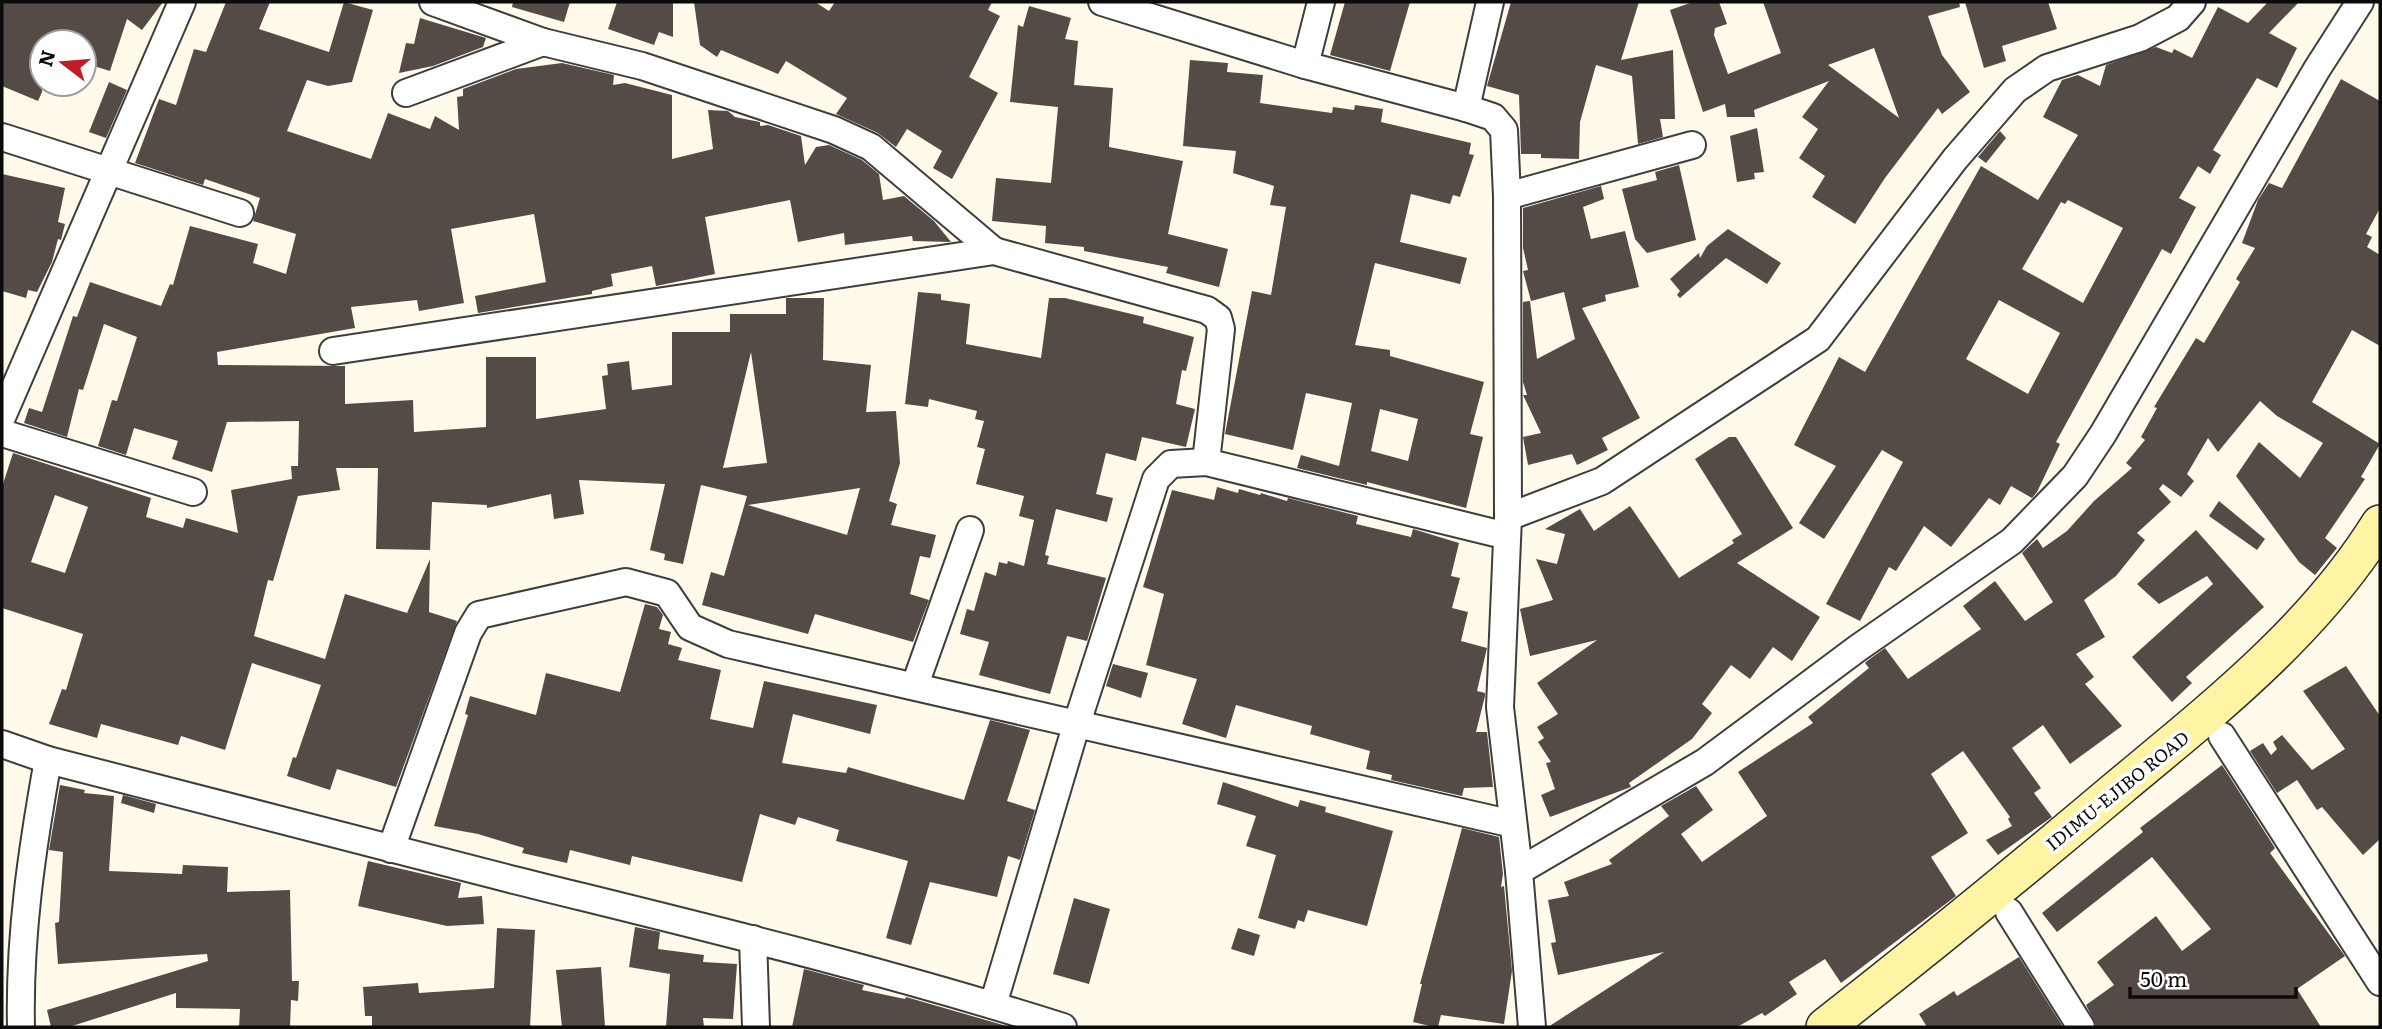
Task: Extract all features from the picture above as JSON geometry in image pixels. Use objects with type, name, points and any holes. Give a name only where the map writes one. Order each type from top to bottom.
[{"type":"main road","name":"IDIMU-EJIBO ROAD","points":[[1825,1027],[2206,718],[2301,627],[2357,561],[2380,524]]},
{"type":"main road","name":"IDIMU-EJIBO ROAD","points":[[1866,1027],[2222,736],[2319,645],[2380,571]]},
{"type":"street","points":[[2,416],[182,2]]},
{"type":"street","points":[[433,2],[543,42],[642,66],[834,130],[871,147],[994,251]]},
{"type":"street","points":[[1102,2],[1305,65],[1466,108],[1493,117],[1504,130],[1507,196],[1508,527],[1500,706],[1519,872],[1532,1027]]},
{"type":"street","points":[[1305,65],[1321,2]]},
{"type":"street","points":[[1466,108],[1490,2]]},
{"type":"street","points":[[993,1005],[1076,726],[1156,479],[1171,464],[1206,462],[1508,527],[1602,481],[1818,339],[1955,159],[2015,90],[2047,68],[2140,38],[2178,18],[2192,2]]},
{"type":"street","points":[[1519,872],[1705,762],[1880,632],[1993,554],[2043,511],[2075,476],[2103,435],[2317,69],[2360,2]]},
{"type":"street","points":[[405,93],[543,42]]},
{"type":"street","points":[[2,137],[240,214]]},
{"type":"street","points":[[1507,196],[1692,145]]},
{"type":"street","points":[[333,351],[994,251],[1208,310],[1218,318],[1221,328],[1206,462]]},
{"type":"street","points":[[2,433],[193,492]]},
{"type":"street","points":[[915,685],[970,530]]},
{"type":"street","points":[[391,849],[468,634],[479,615],[626,582],[667,593],[690,627],[729,644],[915,685],[1076,726],[1513,824]]},
{"type":"street","points":[[2222,736],[2380,982]]},
{"type":"street","points":[[2,744],[48,760],[753,939],[1063,1027]]},
{"type":"street","points":[[21,1027],[20,985],[28,867],[48,760]]},
{"type":"street","points":[[2010,912],[2081,1027]]},
{"type":"street","points":[[753,939],[756,1027]]},
{"type":"building","points":[[2,2],[163,2],[142,30],[127,19],[110,71],[98,67],[98,28],[28,28],[28,97],[2,86]]},
{"type":"building","points":[[226,2],[270,2],[259,29],[329,52],[344,2],[373,10],[352,82],[328,86],[307,80],[287,131],[371,159],[388,113],[430,129],[435,116],[459,130],[457,97],[463,96],[463,89],[516,69],[562,63],[614,75],[613,85],[625,83],[672,95],[672,159],[713,149],[708,110],[728,111],[735,117],[760,122],[760,126],[768,125],[801,136],[805,165],[816,147],[829,145],[862,160],[879,174],[883,200],[904,196],[934,221],[951,242],[913,241],[912,236],[845,245],[844,233],[798,242],[790,200],[705,217],[715,274],[656,286],[652,266],[611,274],[613,286],[592,291],[592,294],[478,313],[475,296],[546,282],[534,214],[451,229],[464,303],[419,311],[417,300],[351,307],[355,328],[217,352],[218,365],[345,366],[345,404],[413,400],[414,432],[486,427],[486,357],[536,357],[536,419],[606,409],[602,376],[608,375],[607,364],[629,361],[632,390],[672,385],[672,332],[730,332],[730,314],[786,314],[786,298],[824,298],[823,360],[871,365],[866,412],[896,411],[900,463],[889,501],[897,504],[891,525],[936,535],[930,558],[920,556],[910,594],[929,600],[913,642],[815,614],[808,634],[702,605],[711,572],[724,576],[747,496],[701,485],[683,564],[664,560],[665,554],[650,550],[665,484],[579,480],[584,514],[554,519],[551,494],[487,508],[487,505],[432,502],[430,550],[376,549],[378,468],[336,468],[340,490],[298,496],[273,581],[268,580],[254,636],[325,659],[345,594],[407,613],[430,559],[429,612],[457,621],[396,787],[337,769],[330,790],[287,776],[293,757],[296,758],[321,685],[252,663],[225,750],[181,736],[178,745],[101,724],[97,738],[49,724],[62,689],[66,690],[83,634],[2,608],[2,487],[13,453],[151,498],[146,517],[183,528],[186,518],[238,533],[231,490],[292,479],[291,466],[298,466],[299,421],[227,422],[212,472],[172,459],[178,441],[134,428],[126,455],[98,446],[112,400],[117,401],[137,337],[104,324],[83,390],[79,389],[67,437],[24,423],[29,408],[42,412],[73,316],[77,317],[90,282],[161,306],[170,284],[173,285],[190,226],[258,244],[253,263],[286,274],[296,234],[253,221],[260,198],[205,179],[203,185],[135,163],[159,99],[176,105],[194,49],[206,52]],"holes":[[[751,352],[767,463],[723,468]],[[860,488],[847,535],[748,505]],[[55,495],[88,507],[65,573],[31,562]]]},
{"type":"building","points":[[513,2],[570,2],[564,22],[512,7]]},
{"type":"building","points":[[617,2],[673,2],[673,37],[659,32],[654,45],[608,29]]},
{"type":"building","points":[[694,2],[815,2],[829,11],[835,2],[992,2],[988,10],[1000,16],[969,77],[998,93],[952,179],[933,168],[942,151],[907,129],[896,147],[878,133],[836,114],[847,98],[786,61],[778,74],[721,50],[717,57],[700,45]]},
{"type":"building","points":[[1345,2],[1410,2],[1390,71],[1330,55]]},
{"type":"building","points":[[1511,2],[1639,2],[1621,60],[1673,50],[1675,119],[1660,119],[1663,137],[1638,144],[1632,76],[1596,65],[1580,122],[1579,159],[1541,158],[1541,154],[1521,154],[1519,95],[1487,86]]},
{"type":"building","points":[[1693,2],[1719,2],[1727,24],[1715,28],[1714,35],[1728,74],[1781,53],[1763,2],[1959,2],[1960,7],[1928,16],[1942,55],[1970,92],[1942,114],[1938,108],[1885,178],[1855,224],[1812,197],[1825,176],[1799,158],[1818,129],[1802,117],[1829,81],[1754,110],[1755,117],[1727,117],[1725,104],[1703,112],[1670,10]],"holes":[[[1874,48],[1899,118],[1828,65]]]},
{"type":"building","points":[[1965,2],[2048,2],[2057,29],[2002,46],[2006,61],[1984,68]]},
{"type":"building","points":[[2268,2],[2299,2],[2269,33],[2297,48],[2277,88],[2257,78],[2213,150],[2221,155],[2210,174],[2198,166],[2179,198],[2196,207],[2171,254],[2162,249],[2056,442],[2060,444],[2037,492],[2032,498],[2011,486],[2000,505],[1989,498],[1951,547],[1924,526],[1896,571],[1889,567],[1860,621],[1826,604],[1903,462],[1882,450],[1824,539],[1799,523],[1836,466],[1794,445],[1839,357],[1865,372],[1981,166],[2038,200],[2078,135],[2043,117],[2062,80],[2078,75],[2100,86],[2106,65],[2156,47],[2172,53],[2174,49],[2192,58],[2218,7],[2248,23]],"holes":[[[2068,200],[2123,228],[2083,303],[2022,269],[2061,202],[2065,204]],[[1999,300],[2060,333],[2028,394],[1966,359]]]},
{"type":"building","points":[[1029,6],[1071,18],[1065,39],[1078,41],[1074,85],[1113,88],[1109,147],[1183,161],[1168,234],[1228,249],[1219,287],[1166,273],[1168,267],[1084,251],[1084,247],[1045,243],[1046,226],[992,221],[996,178],[1051,183],[1058,107],[1010,102],[1018,25],[1023,27]]},
{"type":"building","points":[[420,18],[486,38],[483,47],[433,66],[399,73],[406,43],[414,44]]},
{"type":"building","points":[[1190,60],[1228,63],[1227,72],[1263,75],[1260,103],[1332,113],[1333,107],[1354,110],[1355,105],[1383,109],[1381,122],[1471,143],[1469,154],[1474,155],[1460,197],[1453,195],[1450,204],[1411,194],[1400,242],[1467,258],[1460,284],[1375,263],[1355,345],[1390,350],[1390,356],[1484,382],[1470,434],[1483,437],[1466,508],[1367,482],[1367,485],[1297,468],[1301,455],[1339,466],[1352,403],[1306,393],[1293,450],[1225,434],[1252,291],[1271,295],[1286,207],[1270,205],[1274,186],[1233,173],[1236,151],[1183,146]],"holes":[[[1380,409],[1418,419],[1408,461],[1371,451]]]},
{"type":"building","points":[[2341,79],[2380,101],[2380,208],[2366,234],[2372,237],[2367,247],[2380,255],[2380,346],[2352,330],[2312,402],[2380,444],[2361,477],[2365,479],[2325,538],[2337,548],[2315,575],[2299,562],[2236,476],[2259,442],[2300,478],[2323,443],[2277,416],[2260,401],[2218,452],[2208,438],[2187,474],[2194,481],[2181,497],[2163,484],[2159,489],[2171,502],[2137,533],[2145,540],[2116,576],[2084,600],[2105,637],[2076,654],[2094,677],[2085,684],[2122,726],[2070,764],[2043,725],[2012,748],[2041,788],[2034,793],[2052,817],[1998,855],[1986,840],[2012,826],[2008,819],[2010,817],[1963,751],[1931,774],[1968,833],[1931,857],[1956,896],[1841,983],[1825,959],[1789,982],[1797,994],[1765,1016],[1762,1013],[1737,1027],[1548,1027],[1664,952],[1558,975],[1551,943],[1556,942],[1548,900],[1569,896],[1564,882],[1612,864],[1609,860],[1669,816],[1661,806],[1696,786],[1713,810],[1681,834],[1702,862],[1767,816],[1738,772],[1813,723],[1808,717],[1869,668],[1865,663],[1867,661],[1885,648],[1908,679],[1981,629],[1963,606],[1995,581],[2025,621],[2053,602],[2022,553],[2037,539],[2043,548],[2067,531],[2094,501],[2132,468],[2126,463],[2145,440],[2141,437],[2157,408],[2154,407],[2196,338],[2204,343],[2240,282],[2236,279],[2255,248],[2242,243],[2258,200],[2269,183],[2282,188]]},
{"type":"building","points":[[109,82],[127,90],[106,138],[89,132]]},
{"type":"building","points":[[1757,128],[1764,172],[1754,173],[1755,179],[1737,182],[1730,136]]},
{"type":"building","points":[[2000,131],[2006,138],[1986,163],[1978,157]]},
{"type":"building","points":[[1679,165],[1696,240],[1647,253],[1635,239],[1622,189],[1657,180],[1655,172]]},
{"type":"building","points":[[2,174],[65,188],[58,222],[65,224],[61,240],[58,239],[52,262],[37,292],[28,290],[26,298],[2,291]]},
{"type":"building","points":[[1601,186],[1604,199],[1583,207],[1591,239],[1625,231],[1639,287],[1605,295],[1606,301],[1582,308],[1640,418],[1602,438],[1608,450],[1577,465],[1572,454],[1528,465],[1523,437],[1541,433],[1523,395],[1527,395],[1523,382],[1523,302],[1530,301],[1537,359],[1575,339],[1564,292],[1531,301],[1523,271],[1528,270],[1523,248],[1523,208]]},
{"type":"building","points":[[1728,229],[1781,263],[1767,284],[1726,258],[1680,298],[1677,295],[1680,291],[1670,279],[1699,253],[1700,258],[1707,246]]},
{"type":"building","points":[[918,292],[941,294],[941,300],[970,304],[966,344],[1041,358],[1049,298],[1065,298],[1144,317],[1143,323],[1194,337],[1186,371],[1182,370],[1176,404],[1195,409],[1186,447],[1142,437],[1136,461],[1106,453],[1096,494],[1113,498],[1107,522],[1056,509],[1045,555],[1049,556],[1047,564],[1106,578],[1087,641],[1067,636],[1050,694],[979,675],[989,642],[960,634],[967,609],[974,611],[985,572],[996,576],[999,562],[1007,564],[1008,561],[1024,566],[1034,520],[1019,516],[1024,496],[976,484],[985,449],[977,447],[984,421],[975,419],[977,411],[929,399],[928,407],[905,404]]},
{"type":"building","points":[[1729,437],[1736,437],[1793,528],[1737,563],[1820,617],[1792,661],[1773,647],[1750,679],[1731,665],[1702,704],[1712,713],[1692,739],[1629,783],[1631,787],[1550,817],[1541,795],[1555,789],[1546,763],[1551,762],[1538,742],[1544,738],[1537,727],[1558,714],[1537,683],[1597,640],[1530,656],[1520,609],[1553,600],[1536,559],[1557,564],[1565,534],[1545,529],[1580,509],[1594,531],[1630,506],[1679,578],[1734,543],[1732,540],[1742,534],[1695,459]]},
{"type":"building","points":[[1217,487],[1238,493],[1239,489],[1260,495],[1261,493],[1287,501],[1288,498],[1358,516],[1356,524],[1411,537],[1413,529],[1459,543],[1451,576],[1460,578],[1452,608],[1468,612],[1461,641],[1487,648],[1477,691],[1485,693],[1485,696],[1476,732],[1487,732],[1493,787],[1464,788],[1462,796],[1391,780],[1392,775],[1366,769],[1370,751],[1310,734],[1312,726],[1236,705],[1226,738],[1182,724],[1197,679],[1146,665],[1164,594],[1143,587],[1172,490],[1214,500]]},
{"type":"building","points":[[2219,501],[2265,539],[2257,550],[2209,516]]},
{"type":"building","points":[[2196,530],[2264,607],[2186,677],[2192,683],[2172,702],[2132,657],[2213,584],[2207,576],[2159,604],[2137,584]]},
{"type":"building","points":[[645,604],[657,607],[663,615],[659,629],[671,632],[668,644],[682,648],[678,660],[721,670],[710,719],[753,728],[764,681],[877,705],[870,734],[793,714],[782,763],[846,773],[848,767],[964,800],[990,720],[1030,730],[1007,801],[1035,810],[1020,860],[1008,856],[997,897],[930,882],[911,945],[886,938],[908,861],[836,841],[839,830],[798,817],[795,825],[760,814],[742,882],[632,856],[630,865],[570,850],[567,863],[522,853],[524,848],[478,834],[434,826],[468,715],[465,714],[470,696],[536,715],[546,673],[620,692]]},
{"type":"building","points":[[1113,664],[1148,673],[1141,698],[1106,686]]},
{"type":"building","points":[[2346,666],[2380,716],[2380,839],[2363,855],[2322,807],[2317,810],[2297,780],[2277,793],[2250,751],[2263,743],[2271,755],[2277,749],[2273,742],[2282,735],[2312,770],[2345,749],[2303,691]]},
{"type":"building","points":[[2222,765],[2275,848],[2270,853],[2345,956],[2297,989],[2321,1027],[2097,1027],[2086,1005],[2114,985],[2097,962],[2156,916],[2182,951],[2211,929],[2152,857],[2057,932],[2042,913],[2143,832],[2140,828]]},
{"type":"building","points":[[1223,782],[1298,807],[1300,800],[1326,807],[1325,812],[1393,831],[1367,926],[1308,910],[1304,922],[1298,920],[1295,929],[1258,918],[1276,855],[1246,846],[1256,816],[1217,804]]},
{"type":"building","points":[[60,785],[85,790],[84,793],[114,796],[109,871],[182,874],[183,865],[228,867],[227,892],[290,890],[292,981],[299,981],[298,1001],[291,1000],[290,1027],[239,1027],[240,1009],[176,1008],[176,993],[69,1027],[51,1027],[47,1010],[208,961],[207,954],[58,964],[55,923],[59,922],[63,852],[49,850]]},
{"type":"building","points":[[123,795],[156,804],[154,813],[121,803]]},
{"type":"building","points":[[1462,828],[1499,837],[1503,874],[1501,887],[1504,886],[1512,971],[1504,1024],[1441,1015],[1438,1027],[1434,1027],[1413,1022],[1420,984]]},
{"type":"building","points":[[368,861],[461,883],[458,898],[482,896],[484,924],[447,926],[358,906]]},
{"type":"building","points":[[1074,898],[1110,909],[1089,984],[1053,974]]},
{"type":"building","points":[[635,927],[660,932],[658,949],[704,955],[703,962],[737,964],[733,1019],[703,1018],[704,1027],[666,1027],[670,974],[629,967]]},
{"type":"building","points":[[497,928],[535,930],[530,1027],[372,1027],[372,1016],[365,1016],[363,987],[418,983],[419,993],[494,988]]},
{"type":"building","points":[[1238,928],[1260,935],[1254,956],[1231,949]]},
{"type":"building","points":[[2019,957],[2063,1027],[1927,1027],[1919,1014],[1954,991],[1957,996]]},
{"type":"building","points":[[601,967],[605,1027],[562,1027],[556,970]]},
{"type":"building","points":[[804,969],[864,985],[862,990],[905,999],[906,997],[1010,1027],[792,1027]]}]
